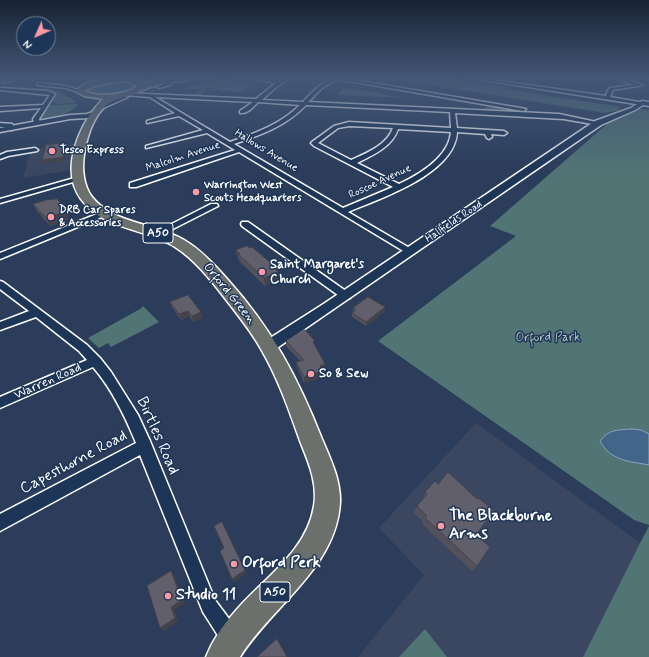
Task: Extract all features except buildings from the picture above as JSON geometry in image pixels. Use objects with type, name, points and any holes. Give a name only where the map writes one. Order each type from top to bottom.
[{"type":"main road","name":"Orford Green","points":[[89,109],[78,157],[78,179],[82,192],[105,214],[117,220],[178,242],[196,255],[248,316],[269,346],[306,426],[323,471],[327,488],[327,505],[316,543],[306,558],[251,616],[227,648]]},
{"type":"street","points":[[38,123],[36,119],[44,109]]},
{"type":"street","points":[[71,118],[86,109]]},
{"type":"street","points":[[0,130],[71,118],[86,109]]},
{"type":"street","name":"Hallows Avenue","points":[[171,109],[410,252]]},
{"type":"street","points":[[242,112],[247,109]]},
{"type":"street","points":[[229,144],[253,136],[280,124],[299,109]]},
{"type":"street","points":[[412,109],[498,114],[535,113]]},
{"type":"street","points":[[456,111],[476,109]]},
{"type":"street","points":[[482,109],[485,111],[498,114]]},
{"type":"street","points":[[515,109],[598,123]]},
{"type":"street","name":"Hallfields Road","points":[[269,346],[346,296],[598,123],[634,109]]},
{"type":"street","name":"Roscoe Avenue","points":[[343,211],[399,187],[421,175],[441,158],[451,145],[454,136],[453,130],[456,111]]},
{"type":"street","points":[[149,122],[180,114]]},
{"type":"street","points":[[399,187],[316,146],[314,143],[336,127],[356,124],[453,130],[488,134],[504,133]]},
{"type":"street","points":[[0,126],[10,125],[12,128]]},
{"type":"street","points":[[351,163],[389,140],[395,132],[396,127]]},
{"type":"street","points":[[148,147],[207,130]]},
{"type":"street","points":[[0,157],[7,154],[35,150]]},
{"type":"street","name":"Malcolm Avenue","points":[[133,185],[240,150]]},
{"type":"street","points":[[0,201],[78,179]]},
{"type":"street","points":[[158,234],[214,206]]},
{"type":"street","points":[[0,256],[105,214]]},
{"type":"street","points":[[245,224],[346,296]]},
{"type":"street","name":"Birtles Road","points":[[0,284],[83,348],[96,361],[121,397],[145,445],[209,606],[222,627],[227,648]]},
{"type":"street","points":[[0,326],[38,312]]},
{"type":"street","name":"Warren Road","points":[[0,403],[96,361]]},
{"type":"street","name":"Capesthorne Road","points":[[0,523],[145,445]]},
{"type":"shaded area","points":[[73,144],[71,170],[23,178],[30,152],[37,151],[38,149]]},
{"type":"shaded area","points":[[476,423],[640,543],[583,657],[358,657],[424,575],[379,528]]},
{"type":"shaded area","points":[[632,429],[641,430],[649,434],[649,465],[621,459],[609,453],[600,441],[610,432]]},
{"type":"green space","points":[[47,109],[73,109],[56,118],[41,118]]},
{"type":"green space","points":[[485,109],[512,109],[534,113],[489,111]]},
{"type":"green space","points":[[578,109],[618,109],[620,110],[605,113]]},
{"type":"green space","name":"Orford Park","points":[[641,109],[649,110],[649,525],[634,520],[378,341],[516,236],[490,226],[615,117]]},
{"type":"green space","points":[[143,306],[159,322],[111,347],[108,343],[99,348],[88,338],[140,309]]},
{"type":"green space","points":[[649,526],[649,657],[583,657],[640,543]]},
{"type":"green space","points":[[425,629],[447,657],[399,657]]},
{"type":"place","name":"Tesco Express","points":[[52,151]]},
{"type":"place","name":"Warrington West Scouts Headquarters","points":[[196,192]]},
{"type":"place","name":"DRB Car Spares & Accessories","points":[[51,217]]},
{"type":"place","name":"Saint Margaret's Church","points":[[262,272]]},
{"type":"place","name":"So & Sew","points":[[311,374]]},
{"type":"place","name":"The Blackburne Arms","points":[[441,526]]},
{"type":"place","name":"Orford Perk","points":[[234,564]]},
{"type":"place","name":"Studio 11","points":[[168,596]]}]
